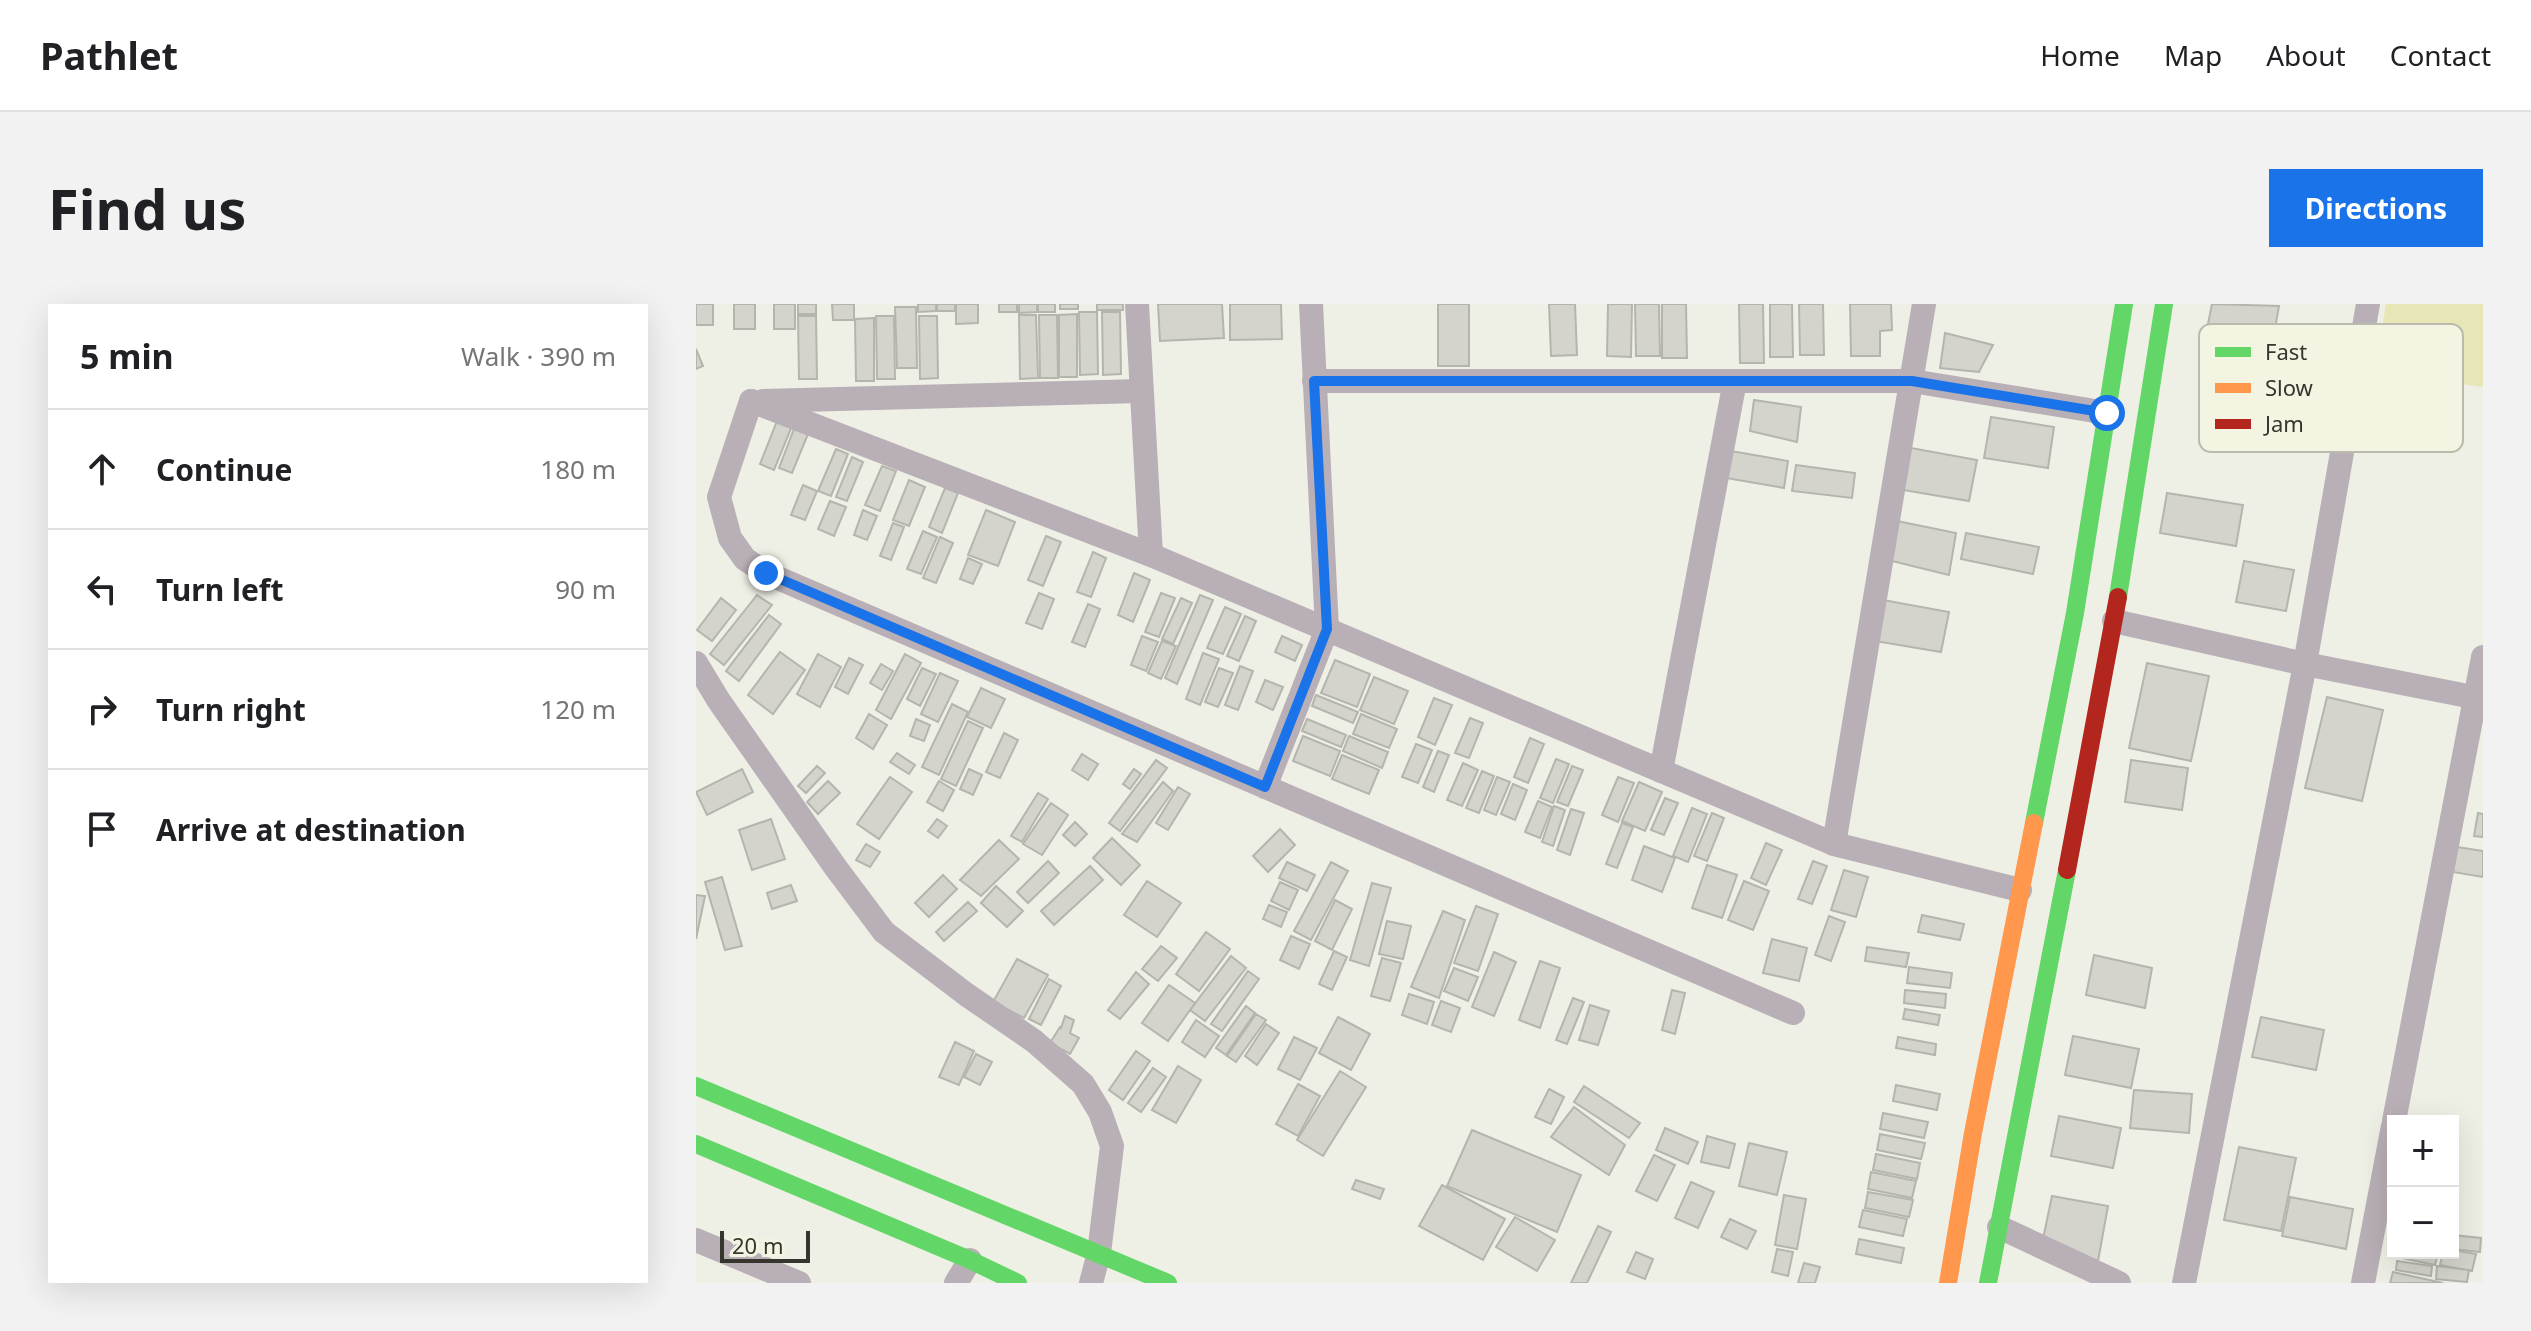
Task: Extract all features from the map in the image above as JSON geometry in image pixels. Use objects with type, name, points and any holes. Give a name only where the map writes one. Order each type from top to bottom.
[{"type":"main road","points":[[1948,1283],[1973,1133],[2075,613],[2124,304]]},
{"type":"main road","points":[[1988,1283],[2114,621],[2164,304]]},
{"type":"main road","points":[[696,1086],[1168,1283]]},
{"type":"main road","points":[[696,1144],[1018,1283]]},
{"type":"street","points":[[1137,304],[1151,555]]},
{"type":"street","points":[[1265,787],[1327,629],[1311,304]]},
{"type":"street","points":[[1834,844],[1924,304]]},
{"type":"street","points":[[2364,324],[2368,304]]},
{"type":"street","points":[[1314,381],[1912,381],[2107,413]]},
{"type":"street","points":[[1661,771],[1735,381]]},
{"type":"street","points":[[751,401],[1141,391]]},
{"type":"street","points":[[751,401],[1151,555],[1834,844],[2020,890]]},
{"type":"street","points":[[751,401],[719,497],[730,538],[745,559],[766,573],[1793,1013]]},
{"type":"street","points":[[2184,1283],[2305,664],[2342,452]]},
{"type":"street","points":[[2114,621],[2305,664],[2479,698]]},
{"type":"street","points":[[2396,1115],[2479,698],[2483,657]]},
{"type":"street","points":[[696,663],[719,701],[884,932],[1034,1041],[1083,1084],[1100,1112],[1112,1146],[1099,1253],[1091,1283]]},
{"type":"street","points":[[2363,1283],[2387,1159]]},
{"type":"street","points":[[1999,1227],[2119,1283]]},
{"type":"street","points":[[696,1240],[799,1283]]},
{"type":"street","points":[[956,1283],[970,1260]]},
{"type":"green space","points":[[2386,304],[2483,304],[2483,387],[2463,384],[2463,324],[2383,324]]},
{"type":"building","points":[[696,304],[713,304],[713,325],[696,325]]},
{"type":"building","points":[[734,304],[755,304],[755,329],[734,329]]},
{"type":"building","points":[[774,304],[795,304],[795,329],[774,329]]},
{"type":"building","points":[[798,304],[816,304],[816,314],[798,314]]},
{"type":"building","points":[[832,304],[854,304],[854,320],[833,320]]},
{"type":"building","points":[[918,304],[936,304],[936,311],[918,312]]},
{"type":"building","points":[[937,304],[955,304],[955,311],[937,311]]},
{"type":"building","points":[[956,304],[978,304],[978,323],[956,324]]},
{"type":"building","points":[[999,304],[1017,304],[1017,312],[999,312]]},
{"type":"building","points":[[1019,304],[1037,304],[1037,312],[1019,313]]},
{"type":"building","points":[[1038,304],[1055,304],[1055,312],[1038,312]]},
{"type":"building","points":[[1060,304],[1078,304],[1078,309],[1060,309]]},
{"type":"building","points":[[1097,304],[1123,304],[1123,310],[1097,310]]},
{"type":"building","points":[[1158,304],[1222,304],[1224,338],[1160,341]]},
{"type":"building","points":[[1230,304],[1281,304],[1282,339],[1230,340]]},
{"type":"building","points":[[1438,304],[1469,304],[1469,366],[1438,366]]},
{"type":"building","points":[[1549,304],[1575,304],[1577,355],[1551,356]]},
{"type":"building","points":[[1608,304],[1632,304],[1631,357],[1607,356]]},
{"type":"building","points":[[1635,304],[1659,304],[1660,356],[1636,356]]},
{"type":"building","points":[[1662,304],[1686,304],[1687,358],[1662,358]]},
{"type":"building","points":[[1739,304],[1763,304],[1764,363],[1740,363]]},
{"type":"building","points":[[1770,304],[1792,304],[1793,357],[1770,357]]},
{"type":"building","points":[[1799,304],[1823,304],[1824,355],[1800,355]]},
{"type":"building","points":[[1850,304],[1891,304],[1892,330],[1880,331],[1880,356],[1851,356]]},
{"type":"building","points":[[2212,304],[2279,306],[2276,324],[2208,324]]},
{"type":"building","points":[[895,307],[916,307],[917,368],[897,368]]},
{"type":"building","points":[[1079,312],[1097,312],[1098,374],[1080,375]]},
{"type":"building","points":[[1102,312],[1120,312],[1121,374],[1103,375]]},
{"type":"building","points":[[1077,314],[1077,377],[1059,377],[1059,315]]},
{"type":"building","points":[[1019,315],[1036,315],[1038,378],[1020,379]]},
{"type":"building","points":[[1039,315],[1057,315],[1058,378],[1040,378]]},
{"type":"building","points":[[798,316],[816,316],[817,379],[799,379]]},
{"type":"building","points":[[876,316],[894,316],[895,379],[877,379]]},
{"type":"building","points":[[919,316],[937,316],[938,378],[920,379]]},
{"type":"building","points":[[874,318],[874,381],[856,381],[855,319]]},
{"type":"building","points":[[1945,333],[1993,345],[1979,372],[1940,368]]},
{"type":"building","points":[[696,349],[703,366],[696,369]]},
{"type":"building","points":[[1754,400],[1801,407],[1797,442],[1750,431]]},
{"type":"building","points":[[1991,417],[2054,427],[2048,468],[1984,458]]},
{"type":"building","points":[[777,421],[792,426],[774,470],[760,464]]},
{"type":"building","points":[[794,429],[808,434],[792,473],[779,468]]},
{"type":"building","points":[[1911,448],[1977,460],[1969,501],[1903,490]]},
{"type":"building","points":[[836,449],[848,454],[831,496],[818,491]]},
{"type":"building","points":[[1731,451],[1788,461],[1784,488],[1726,478]]},
{"type":"building","points":[[852,457],[863,462],[847,501],[836,497]]},
{"type":"building","points":[[1796,465],[1855,473],[1852,498],[1792,491]]},
{"type":"building","points":[[882,466],[896,471],[880,511],[865,505]]},
{"type":"building","points":[[909,480],[925,487],[909,526],[893,520]]},
{"type":"building","points":[[803,485],[817,491],[805,520],[791,515]]},
{"type":"building","points":[[945,488],[958,493],[942,533],[929,527]]},
{"type":"building","points":[[2167,493],[2243,505],[2236,546],[2160,533]]},
{"type":"building","points":[[830,501],[846,507],[834,536],[818,529]]},
{"type":"building","points":[[863,510],[877,516],[867,540],[854,535]]},
{"type":"building","points":[[986,510],[1015,522],[998,566],[968,555]]},
{"type":"building","points":[[1897,521],[1956,533],[1949,575],[1892,561]]},
{"type":"building","points":[[893,523],[904,527],[891,560],[880,556]]},
{"type":"building","points":[[923,531],[937,537],[921,574],[907,569]]},
{"type":"building","points":[[1966,533],[2039,547],[2033,574],[1961,559]]},
{"type":"building","points":[[1046,536],[1061,542],[1043,586],[1028,580]]},
{"type":"building","points":[[940,537],[953,543],[936,583],[923,578]]},
{"type":"building","points":[[1093,552],[1106,558],[1091,597],[1077,592]]},
{"type":"building","points":[[968,558],[982,564],[973,584],[960,579]]},
{"type":"building","points":[[2244,561],[2294,570],[2286,611],[2236,602]]},
{"type":"building","points":[[1134,573],[1150,580],[1133,622],[1118,615]]},
{"type":"building","points":[[1039,593],[1054,599],[1042,629],[1026,623]]},
{"type":"building","points":[[1161,593],[1175,598],[1159,637],[1145,632]]},
{"type":"building","points":[[757,595],[772,605],[724,665],[710,654]]},
{"type":"building","points":[[1200,595],[1213,600],[1177,684],[1165,678]]},
{"type":"building","points":[[721,598],[736,610],[712,641],[697,630]]},
{"type":"building","points":[[1181,598],[1192,603],[1173,644],[1162,639]]},
{"type":"building","points":[[1883,600],[1949,612],[1941,652],[1875,641]]},
{"type":"building","points":[[1088,604],[1100,609],[1085,647],[1072,642]]},
{"type":"building","points":[[1225,607],[1241,614],[1223,654],[1207,648]]},
{"type":"building","points":[[769,615],[781,624],[739,681],[726,671]]},
{"type":"building","points":[[1245,616],[1256,621],[1239,661],[1227,656]]},
{"type":"building","points":[[1142,636],[1158,642],[1146,671],[1131,665]]},
{"type":"building","points":[[1282,636],[1302,645],[1295,661],[1275,652]]},
{"type":"building","points":[[1162,641],[1176,646],[1161,679],[1148,673]]},
{"type":"building","points":[[780,652],[805,670],[773,714],[748,695]]},
{"type":"building","points":[[1203,653],[1219,659],[1200,705],[1186,699]]},
{"type":"building","points":[[818,654],[841,667],[820,707],[797,694]]},
{"type":"building","points":[[905,654],[921,663],[891,719],[876,710]]},
{"type":"building","points":[[849,658],[863,665],[848,694],[835,687]]},
{"type":"building","points":[[1335,660],[1370,674],[1357,707],[1321,693]]},
{"type":"building","points":[[2147,663],[2209,676],[2191,761],[2129,748]]},
{"type":"building","points":[[881,664],[893,671],[882,690],[870,683]]},
{"type":"building","points":[[1240,666],[1253,671],[1238,710],[1225,705]]},
{"type":"building","points":[[922,668],[936,674],[920,706],[907,699]]},
{"type":"building","points":[[1219,668],[1233,673],[1218,707],[1205,702]]},
{"type":"building","points":[[940,673],[958,681],[938,722],[921,714]]},
{"type":"building","points":[[1374,677],[1408,691],[1394,724],[1360,710]]},
{"type":"building","points":[[1265,680],[1283,687],[1273,710],[1256,702]]},
{"type":"building","points":[[981,688],[1005,699],[991,728],[967,717]]},
{"type":"building","points":[[1316,695],[1358,712],[1353,723],[1312,706]]},
{"type":"building","points":[[2327,697],[2383,710],[2362,801],[2305,788]]},
{"type":"building","points":[[1434,698],[1452,705],[1435,745],[1418,737]]},
{"type":"building","points":[[952,704],[968,712],[939,775],[922,767]]},
{"type":"building","points":[[869,714],[887,725],[873,749],[856,738]]},
{"type":"building","points":[[1361,714],[1397,729],[1389,748],[1353,734]]},
{"type":"building","points":[[1470,718],[1483,723],[1469,758],[1455,753]]},
{"type":"building","points":[[916,719],[930,725],[924,741],[910,736]]},
{"type":"building","points":[[1307,719],[1346,735],[1341,747],[1302,731]]},
{"type":"building","points":[[968,721],[983,728],[956,786],[941,779]]},
{"type":"building","points":[[1004,733],[1018,740],[1000,778],[986,772]]},
{"type":"building","points":[[1303,736],[1340,751],[1330,776],[1293,761]]},
{"type":"building","points":[[1349,736],[1388,752],[1382,768],[1343,751]]},
{"type":"building","points":[[1530,738],[1544,744],[1528,783],[1514,777]]},
{"type":"building","points":[[1416,744],[1432,750],[1418,783],[1402,777]]},
{"type":"building","points":[[1438,751],[1449,755],[1434,792],[1423,787]]},
{"type":"building","points":[[897,753],[915,765],[909,774],[890,762]]},
{"type":"building","points":[[1082,754],[1098,764],[1088,780],[1072,770]]},
{"type":"building","points":[[1342,755],[1379,770],[1369,794],[1332,779]]},
{"type":"building","points":[[1556,759],[1569,764],[1553,803],[1540,798]]},
{"type":"building","points":[[1156,760],[1167,768],[1120,831],[1109,823]]},
{"type":"building","points":[[2131,760],[2188,768],[2182,810],[2125,802]]},
{"type":"building","points":[[1463,763],[1478,770],[1462,806],[1447,800]]},
{"type":"building","points":[[817,766],[825,773],[806,793],[798,786]]},
{"type":"building","points":[[1572,766],[1583,770],[1568,806],[1557,802]]},
{"type":"building","points":[[742,769],[753,792],[707,815],[696,792]]},
{"type":"building","points":[[969,769],[982,775],[973,795],[960,789]]},
{"type":"building","points":[[1134,769],[1141,774],[1130,789],[1123,784]]},
{"type":"building","points":[[1482,771],[1494,776],[1479,813],[1466,808]]},
{"type":"building","points":[[890,777],[912,792],[879,839],[857,824]]},
{"type":"building","points":[[1497,777],[1510,782],[1496,815],[1484,810]]},
{"type":"building","points":[[1618,777],[1634,783],[1618,822],[1602,815]]},
{"type":"building","points":[[828,781],[840,793],[818,814],[807,802]]},
{"type":"building","points":[[939,781],[954,790],[943,811],[927,802]]},
{"type":"building","points":[[1163,782],[1173,791],[1137,842],[1122,834]]},
{"type":"building","points":[[1639,782],[1662,792],[1645,831],[1622,821]]},
{"type":"building","points":[[1513,784],[1527,790],[1515,820],[1501,814]]},
{"type":"building","points":[[1178,787],[1190,794],[1168,830],[1156,823]]},
{"type":"building","points":[[1038,793],[1048,799],[1022,842],[1011,836]]},
{"type":"building","points":[[1665,798],[1678,803],[1664,835],[1651,830]]},
{"type":"building","points":[[1538,801],[1552,807],[1540,838],[1525,832]]},
{"type":"building","points":[[1051,803],[1068,815],[1042,855],[1023,844]]},
{"type":"building","points":[[1554,806],[1565,810],[1553,846],[1542,842]]},
{"type":"building","points":[[1692,808],[1707,814],[1688,862],[1673,856]]},
{"type":"building","points":[[1571,809],[1584,813],[1570,855],[1557,850]]},
{"type":"building","points":[[1712,813],[1724,818],[1707,861],[1694,856]]},
{"type":"building","points":[[2478,813],[2483,814],[2483,837],[2474,836]]},
{"type":"building","points":[[771,819],[785,859],[752,870],[739,830]]},
{"type":"building","points":[[937,819],[947,826],[938,838],[928,831]]},
{"type":"building","points":[[1075,822],[1087,834],[1075,846],[1063,835]]},
{"type":"building","points":[[1622,823],[1633,827],[1617,868],[1606,864]]},
{"type":"building","points":[[1280,829],[1295,845],[1268,872],[1253,856]]},
{"type":"building","points":[[1112,838],[1140,865],[1121,885],[1093,858]]},
{"type":"building","points":[[999,840],[1019,859],[981,896],[960,880]]},
{"type":"building","points":[[1766,843],[1782,850],[1766,885],[1751,878]]},
{"type":"building","points":[[866,844],[880,852],[870,867],[856,860]]},
{"type":"building","points":[[1644,846],[1675,858],[1662,892],[1632,880]]},
{"type":"building","points":[[2457,847],[2483,851],[2483,877],[2453,872]]},
{"type":"building","points":[[1048,861],[1059,873],[1028,903],[1017,892]]},
{"type":"building","points":[[1813,861],[1827,866],[1812,904],[1798,899]]},
{"type":"building","points":[[1287,862],[1315,875],[1307,891],[1279,878]]},
{"type":"building","points":[[1331,862],[1348,871],[1311,940],[1294,931]]},
{"type":"building","points":[[1707,865],[1737,875],[1722,918],[1692,908]]},
{"type":"building","points":[[1090,866],[1103,880],[1054,925],[1041,911]]},
{"type":"building","points":[[1844,870],[1868,877],[1856,917],[1831,910]]},
{"type":"building","points":[[943,875],[957,889],[929,917],[915,903]]},
{"type":"building","points":[[722,877],[742,946],[725,950],[705,882]]},
{"type":"building","points":[[1147,881],[1181,903],[1157,937],[1124,915]]},
{"type":"building","points":[[1744,881],[1769,891],[1753,930],[1728,920]]},
{"type":"building","points":[[1280,882],[1298,890],[1289,910],[1271,901]]},
{"type":"building","points":[[1372,883],[1391,888],[1369,966],[1350,960]]},
{"type":"building","points":[[791,885],[797,901],[772,909],[767,893]]},
{"type":"building","points":[[996,886],[1023,911],[1007,927],[981,903]]},
{"type":"building","points":[[696,895],[705,896],[696,939]]},
{"type":"building","points":[[1335,900],[1352,909],[1332,950],[1315,941]]},
{"type":"building","points":[[968,902],[977,911],[944,941],[936,932]]},
{"type":"building","points":[[1269,905],[1287,912],[1281,927],[1263,919]]},
{"type":"building","points":[[1476,906],[1498,914],[1478,971],[1454,963]]},
{"type":"building","points":[[1443,911],[1465,920],[1439,998],[1411,987]]},
{"type":"building","points":[[1922,915],[1964,924],[1960,940],[1918,932]]},
{"type":"building","points":[[1829,916],[1845,922],[1831,961],[1815,955]]},
{"type":"building","points":[[1387,921],[1411,926],[1403,959],[1379,954]]},
{"type":"building","points":[[1206,932],[1230,949],[1199,991],[1176,974]]},
{"type":"building","points":[[1291,936],[1310,944],[1299,969],[1280,960]]},
{"type":"building","points":[[1772,939],[1807,948],[1799,981],[1763,973]]},
{"type":"building","points":[[1161,946],[1177,958],[1158,981],[1142,969]]},
{"type":"building","points":[[1867,947],[1909,953],[1906,967],[1865,961]]},
{"type":"building","points":[[1334,951],[1347,957],[1332,990],[1319,984]]},
{"type":"building","points":[[1494,952],[1516,962],[1494,1016],[1472,1007]]},
{"type":"building","points":[[2094,955],[2152,968],[2145,1008],[2086,995]]},
{"type":"building","points":[[1231,956],[1246,968],[1205,1021],[1190,1010]]},
{"type":"building","points":[[1382,958],[1401,963],[1390,1001],[1371,996]]},
{"type":"building","points":[[1017,959],[1048,975],[1024,1018],[993,1002]]},
{"type":"building","points":[[1540,961],[1560,968],[1540,1028],[1519,1020]]},
{"type":"building","points":[[1909,967],[1952,973],[1950,988],[1907,983]]},
{"type":"building","points":[[1454,968],[1478,977],[1468,1001],[1444,991]]},
{"type":"building","points":[[1248,971],[1259,979],[1222,1031],[1211,1024]]},
{"type":"building","points":[[1136,972],[1149,984],[1120,1019],[1108,1010]]},
{"type":"building","points":[[1049,979],[1061,986],[1041,1025],[1029,1019]]},
{"type":"building","points":[[1169,985],[1195,1003],[1168,1041],[1142,1023]]},
{"type":"building","points":[[1672,990],[1685,993],[1675,1034],[1662,1030]]},
{"type":"building","points":[[1905,990],[1946,994],[1945,1008],[1904,1003]]},
{"type":"building","points":[[1409,994],[1434,1002],[1427,1024],[1402,1015]]},
{"type":"building","points":[[1573,998],[1584,1002],[1567,1044],[1556,1040]]},
{"type":"building","points":[[1441,1001],[1460,1008],[1451,1032],[1432,1025]]},
{"type":"building","points":[[1590,1005],[1609,1011],[1598,1045],[1579,1040]]},
{"type":"building","points":[[1246,1006],[1255,1013],[1226,1055],[1216,1048]]},
{"type":"building","points":[[1905,1009],[1940,1015],[1938,1025],[1903,1019]]},
{"type":"building","points":[[1256,1014],[1266,1020],[1236,1062],[1227,1056]]},
{"type":"building","points":[[1065,1016],[1074,1020],[1070,1033],[1079,1038],[1070,1054],[1050,1043]]},
{"type":"building","points":[[1338,1017],[1370,1034],[1351,1070],[1319,1053]]},
{"type":"building","points":[[2261,1017],[2324,1030],[2316,1070],[2252,1057]]},
{"type":"building","points":[[1196,1020],[1219,1036],[1205,1057],[1182,1042]]},
{"type":"building","points":[[1266,1024],[1279,1033],[1257,1065],[1245,1056]]},
{"type":"building","points":[[2073,1036],[2139,1049],[2131,1088],[2065,1075]]},
{"type":"building","points":[[1294,1037],[1317,1048],[1300,1080],[1278,1069]]},
{"type":"building","points":[[1898,1037],[1936,1044],[1935,1055],[1896,1048]]},
{"type":"building","points":[[955,1042],[974,1051],[959,1085],[939,1077]]},
{"type":"building","points":[[1136,1051],[1150,1061],[1123,1100],[1109,1090]]},
{"type":"building","points":[[976,1054],[992,1062],[980,1085],[964,1077]]},
{"type":"building","points":[[1178,1066],[1201,1080],[1176,1123],[1152,1110]]},
{"type":"building","points":[[1153,1068],[1166,1077],[1141,1112],[1128,1103]]},
{"type":"building","points":[[1340,1071],[1366,1087],[1323,1156],[1297,1140]]},
{"type":"building","points":[[1298,1084],[1320,1096],[1298,1136],[1276,1124]]},
{"type":"building","points":[[1896,1085],[1940,1094],[1937,1110],[1893,1101]]},
{"type":"building","points":[[1584,1086],[1640,1123],[1629,1138],[1574,1102]]},
{"type":"building","points":[[1549,1089],[1564,1097],[1551,1124],[1535,1117]]},
{"type":"building","points":[[2134,1090],[2192,1094],[2189,1133],[2130,1128]]},
{"type":"building","points":[[1574,1107],[1625,1145],[1609,1175],[1551,1137]]},
{"type":"building","points":[[1883,1113],[1928,1122],[1924,1138],[1880,1129]]},
{"type":"building","points":[[2059,1116],[2121,1128],[2113,1168],[2051,1156]]},
{"type":"building","points":[[1665,1128],[1698,1142],[1688,1164],[1656,1150]]},
{"type":"building","points":[[1472,1130],[1581,1175],[1557,1232],[1447,1186]]},
{"type":"building","points":[[1880,1134],[1925,1143],[1921,1159],[1877,1150]]},
{"type":"building","points":[[1707,1136],[1735,1144],[1729,1168],[1701,1162]]},
{"type":"building","points":[[1749,1143],[1787,1152],[1777,1195],[1739,1186]]},
{"type":"building","points":[[2239,1147],[2296,1158],[2281,1231],[2224,1220]]},
{"type":"building","points":[[1876,1154],[1920,1163],[1917,1179],[1873,1170]]},
{"type":"building","points":[[1654,1155],[1675,1165],[1657,1201],[1636,1191]]},
{"type":"building","points":[[1871,1172],[1916,1181],[1912,1198],[1868,1189]]},
{"type":"building","points":[[1356,1180],[1384,1189],[1380,1199],[1352,1189]]},
{"type":"building","points":[[1691,1182],[1714,1192],[1698,1228],[1675,1218]]},
{"type":"building","points":[[1442,1185],[1505,1219],[1483,1260],[1419,1226]]},
{"type":"building","points":[[1868,1192],[1913,1200],[1909,1217],[1865,1208]]},
{"type":"building","points":[[1784,1195],[1806,1199],[1797,1249],[1775,1245]]},
{"type":"building","points":[[2052,1196],[2108,1206],[2098,1261],[2043,1239]]},
{"type":"building","points":[[2290,1197],[2353,1209],[2346,1249],[2282,1236]]},
{"type":"building","points":[[1863,1210],[1907,1219],[1903,1236],[1859,1227]]},
{"type":"building","points":[[1515,1217],[1555,1240],[1537,1271],[1496,1247]]},
{"type":"building","points":[[1730,1219],[1756,1231],[1747,1249],[1721,1237]]},
{"type":"building","points":[[1598,1226],[1611,1232],[1587,1283],[1571,1283]]},
{"type":"building","points":[[2459,1236],[2481,1238],[2480,1252],[2459,1250]]},
{"type":"building","points":[[1859,1239],[1904,1248],[1901,1263],[1856,1254]]},
{"type":"building","points":[[1777,1249],[1793,1252],[1788,1276],[1772,1272]]},
{"type":"building","points":[[2459,1251],[2476,1254],[2472,1271],[2440,1265],[2442,1259],[2459,1259]]},
{"type":"building","points":[[1636,1252],[1653,1259],[1645,1279],[1627,1272]]},
{"type":"building","points":[[2406,1259],[2436,1259],[2435,1265]]},
{"type":"building","points":[[2397,1261],[2432,1266],[2431,1276],[2396,1270]]},
{"type":"building","points":[[1804,1263],[1820,1267],[1815,1283],[1798,1283]]},
{"type":"building","points":[[2437,1266],[2469,1270],[2467,1282],[2436,1279]]},
{"type":"building","points":[[2393,1272],[2443,1283],[2390,1283]]},
{"type":"traffic: fast","points":[[2034,823],[2075,613],[2124,304]]},
{"type":"traffic: fast","points":[[2118,597],[2164,304]]},
{"type":"traffic: fast","points":[[1988,1283],[2067,870]]},
{"type":"traffic: fast","points":[[696,1086],[1168,1283]]},
{"type":"traffic: fast","points":[[696,1144],[1018,1283]]},
{"type":"traffic: slow","points":[[1948,1283],[1973,1133],[2034,823]]},
{"type":"traffic: jam","points":[[2067,870],[2118,597]]},
{"type":"route","points":[[766,573],[1265,787],[1327,629],[1314,381],[1912,381],[2107,413]]}]
